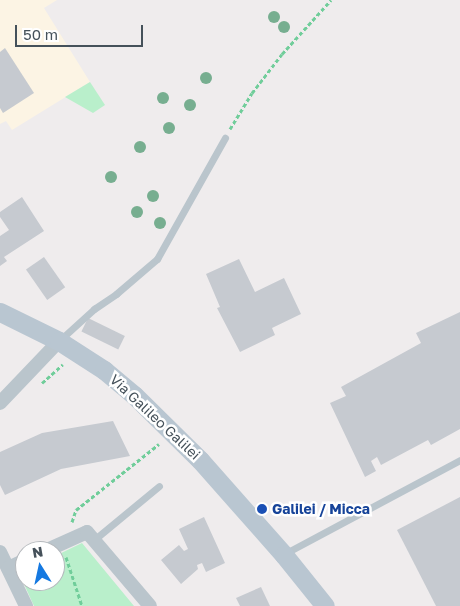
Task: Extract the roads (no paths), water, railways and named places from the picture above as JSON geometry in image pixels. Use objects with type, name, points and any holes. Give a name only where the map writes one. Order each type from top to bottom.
[{"type":"street","name":"Via Galileo Galilei","points":[[0,312],[59,341],[112,376],[134,395],[200,460],[284,555],[325,606]]},
{"type":"street","points":[[0,403],[59,341]]},
{"type":"street","points":[[65,542],[87,532],[95,539],[150,606]]},
{"type":"street","points":[[0,552],[26,606]]},
{"type":"street","points":[[8,568],[15,565]]},
{"type":"lane","points":[[59,341],[157,259],[225,138]]},
{"type":"lane","points":[[284,555],[460,460]]},
{"type":"lane","points":[[95,539],[159,486]]},
{"type":"place","name":"Galilei / Micca","points":[[262,509]]}]
